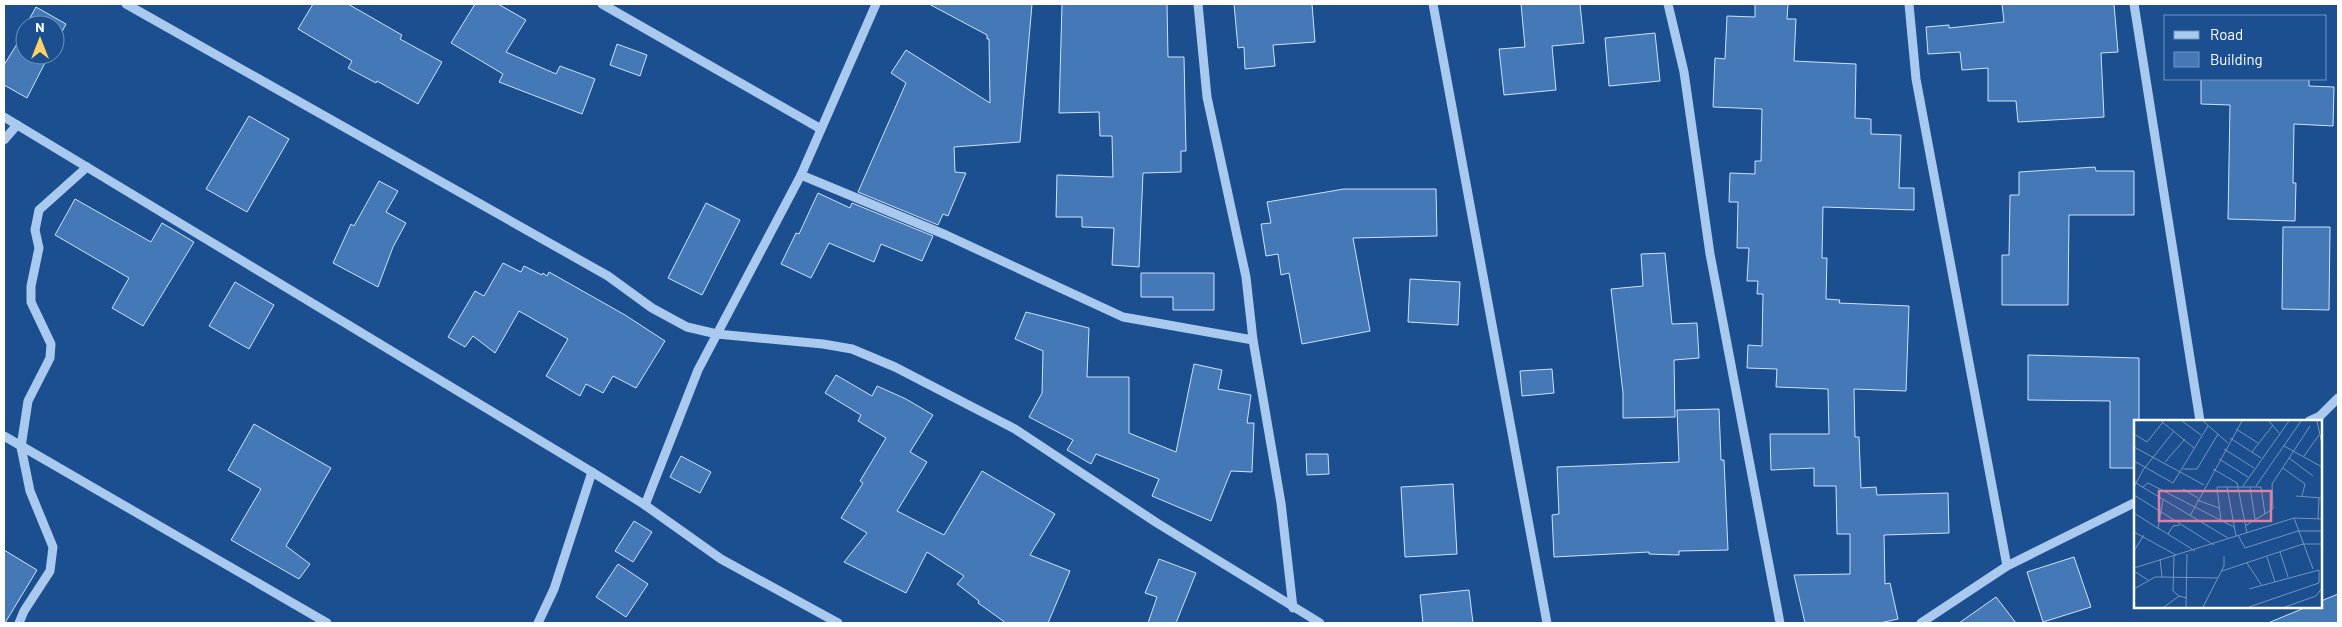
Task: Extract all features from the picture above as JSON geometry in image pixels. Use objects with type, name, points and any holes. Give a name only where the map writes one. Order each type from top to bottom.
[{"type":"street","points":[[126,4],[608,276],[659,312],[687,327],[717,334],[823,344],[852,349],[895,367],[1015,429],[1158,523],[1320,623]]},
{"type":"street","points":[[602,4],[821,129]]},
{"type":"street","points":[[645,505],[698,370],[801,175],[876,4]]},
{"type":"street","points":[[1198,4],[1207,97],[1246,277],[1252,340],[1282,503],[1293,608]]},
{"type":"street","points":[[1433,4],[1547,623]]},
{"type":"street","points":[[1668,4],[1684,72],[1710,254],[1780,623]]},
{"type":"street","points":[[1909,4],[1916,78],[2007,566]]},
{"type":"street","points":[[2134,4],[2200,420]]},
{"type":"street","points":[[4,116],[592,472],[645,505],[721,560],[838,623]]},
{"type":"street","points":[[4,140],[17,125]]},
{"type":"street","points":[[19,623],[24,611],[50,571],[53,547],[30,491],[21,447],[28,401],[50,358],[51,344],[31,302],[31,286],[38,248],[35,230],[38,210],[87,166]]},
{"type":"street","points":[[801,175],[946,235],[1123,317],[1252,340]]},
{"type":"street","points":[[2311,420],[2320,416],[2338,398]]},
{"type":"street","points":[[4,436],[327,623]]},
{"type":"street","points":[[538,623],[554,589],[592,472]]},
{"type":"street","points":[[1921,623],[2007,566],[2134,503]]},
{"type":"building","points":[[313,4],[348,4],[402,35],[400,39],[442,62],[418,104],[377,81],[376,83],[348,68],[352,61],[298,29]]},
{"type":"building","points":[[475,4],[498,4],[526,20],[506,52],[556,74],[560,66],[595,79],[582,114],[499,82],[503,74],[451,43]]},
{"type":"building","points":[[929,4],[1032,4],[1020,142],[954,147],[955,172],[966,173],[948,216],[943,214],[938,225],[858,192],[906,83],[891,73],[906,50],[990,103],[989,39],[987,39],[987,35]]},
{"type":"building","points":[[1062,4],[1167,4],[1168,57],[1184,57],[1186,151],[1181,151],[1181,172],[1143,173],[1139,267],[1112,265],[1114,228],[1082,227],[1082,217],[1056,217],[1057,175],[1113,177],[1112,136],[1100,136],[1099,112],[1059,113]]},
{"type":"building","points":[[1234,4],[1312,4],[1315,42],[1273,45],[1275,66],[1245,69],[1244,47],[1238,48]]},
{"type":"building","points":[[1521,4],[1580,4],[1584,43],[1552,46],[1556,90],[1504,95],[1499,49],[1525,47]]},
{"type":"building","points":[[1755,4],[1788,4],[1787,19],[1796,19],[1794,61],[1856,64],[1855,118],[1871,119],[1871,134],[1901,135],[1899,188],[1914,188],[1914,210],[1823,207],[1822,258],[1827,258],[1826,299],[1840,300],[1839,303],[1909,306],[1906,391],[1854,389],[1855,437],[1859,437],[1861,488],[1876,487],[1877,495],[1948,493],[1949,533],[1884,535],[1885,584],[1890,583],[1898,619],[1880,623],[1805,623],[1794,575],[1850,574],[1850,534],[1837,534],[1836,486],[1814,486],[1814,468],[1771,470],[1770,434],[1829,434],[1828,389],[1776,387],[1777,369],[1747,368],[1748,345],[1762,346],[1763,294],[1757,294],[1758,281],[1747,281],[1749,248],[1737,248],[1738,202],[1729,202],[1730,173],[1755,174],[1755,161],[1761,161],[1762,109],[1713,107],[1715,58],[1725,59],[1727,16],[1755,17]]},
{"type":"building","points":[[2002,4],[2114,4],[2118,52],[2101,53],[2104,117],[2018,122],[2016,101],[1988,101],[1988,68],[1962,70],[1960,52],[1928,54],[1926,27],[1949,25],[1949,28],[2004,22]]},
{"type":"building","points":[[36,7],[50,15],[32,15]]},
{"type":"building","points":[[1655,33],[1660,81],[1609,86],[1605,38]]},
{"type":"building","points":[[617,44],[647,55],[640,76],[610,65]]},
{"type":"building","points":[[15,47],[15,65],[44,65],[27,98],[4,85],[4,65]]},
{"type":"building","points":[[2201,80],[2309,80],[2309,86],[2334,87],[2333,126],[2294,124],[2293,183],[2296,183],[2295,221],[2228,219],[2230,105],[2201,104]]},
{"type":"building","points":[[249,116],[289,139],[247,212],[206,189]]},
{"type":"building","points":[[2095,167],[2096,171],[2134,171],[2134,215],[2069,215],[2068,305],[2002,305],[2002,255],[2009,255],[2010,195],[2019,195],[2019,172]]},
{"type":"building","points":[[379,181],[398,191],[386,212],[406,223],[393,247],[378,287],[333,263],[351,224],[354,226]]},
{"type":"building","points":[[1344,189],[1436,189],[1437,236],[1353,238],[1370,331],[1302,344],[1289,273],[1281,275],[1278,254],[1266,256],[1261,224],[1271,223],[1267,202]]},
{"type":"building","points":[[818,193],[850,208],[852,203],[933,236],[922,261],[881,244],[874,262],[829,243],[811,278],[781,264],[796,233],[799,234]]},
{"type":"building","points":[[75,199],[151,242],[162,223],[194,242],[143,326],[112,308],[129,278],[55,235]]},
{"type":"building","points":[[706,203],[740,220],[702,295],[668,278]]},
{"type":"building","points":[[2283,227],[2330,227],[2329,310],[2282,309]]},
{"type":"building","points":[[1665,253],[1672,324],[1697,323],[1699,358],[1674,360],[1675,417],[1623,418],[1623,393],[1611,289],[1643,286],[1641,254]]},
{"type":"building","points":[[503,263],[521,272],[524,266],[542,275],[543,273],[547,276],[549,272],[625,315],[665,341],[636,388],[613,376],[603,393],[586,384],[580,396],[546,376],[568,339],[519,311],[495,353],[473,336],[465,347],[448,337],[475,291],[484,296]]},
{"type":"building","points":[[1141,273],[1214,273],[1214,310],[1173,310],[1173,297],[1141,297]]},
{"type":"building","points":[[1410,279],[1460,282],[1458,325],[1408,322]]},
{"type":"building","points":[[235,282],[274,305],[249,349],[209,326]]},
{"type":"building","points":[[1026,312],[1089,328],[1087,377],[1129,377],[1129,433],[1176,452],[1194,364],[1222,370],[1218,389],[1251,395],[1247,423],[1254,423],[1252,472],[1231,471],[1211,521],[1152,496],[1159,479],[1096,454],[1091,464],[1067,450],[1073,440],[1029,417],[1042,393],[1043,351],[1015,339]]},
{"type":"building","points":[[2028,355],[2139,358],[2139,420],[2134,420],[2134,468],[2110,468],[2110,401],[2028,400]]},
{"type":"building","points":[[1552,369],[1554,393],[1522,396],[1520,371]]},
{"type":"building","points":[[836,375],[872,396],[877,386],[906,399],[933,415],[910,452],[927,462],[897,511],[944,535],[982,471],[1055,514],[1030,555],[1070,571],[1048,623],[1006,623],[978,603],[979,601],[957,584],[964,576],[927,552],[906,593],[844,562],[867,533],[841,518],[863,483],[860,481],[886,438],[858,421],[861,415],[825,393]]},
{"type":"building","points":[[1719,409],[1721,460],[1724,460],[1728,550],[1679,551],[1679,555],[1649,554],[1649,552],[1554,557],[1552,515],[1559,514],[1557,467],[1679,462],[1677,410]]},
{"type":"building","points":[[254,424],[331,468],[286,546],[310,564],[299,579],[231,540],[261,489],[228,470]]},
{"type":"building","points":[[1306,454],[1328,454],[1329,474],[1307,475]]},
{"type":"building","points":[[681,456],[711,472],[700,493],[670,477]]},
{"type":"building","points":[[1453,484],[1457,554],[1405,557],[1401,487]]},
{"type":"building","points":[[634,521],[652,532],[633,562],[615,551]]},
{"type":"building","points":[[4,550],[37,570],[5,623],[4,623]]},
{"type":"building","points":[[2074,557],[2091,607],[2043,622],[2027,572]]},
{"type":"building","points":[[1159,559],[1196,573],[1176,623],[1148,623],[1157,597],[1145,593]]},
{"type":"building","points":[[618,564],[648,584],[626,617],[596,597]]},
{"type":"building","points":[[1469,590],[1473,623],[1423,623],[1420,595]]},
{"type":"building","points":[[2338,594],[2338,623],[2268,623],[2307,607],[2322,607],[2322,601]]},
{"type":"building","points":[[1996,597],[2016,623],[1959,623]]}]
